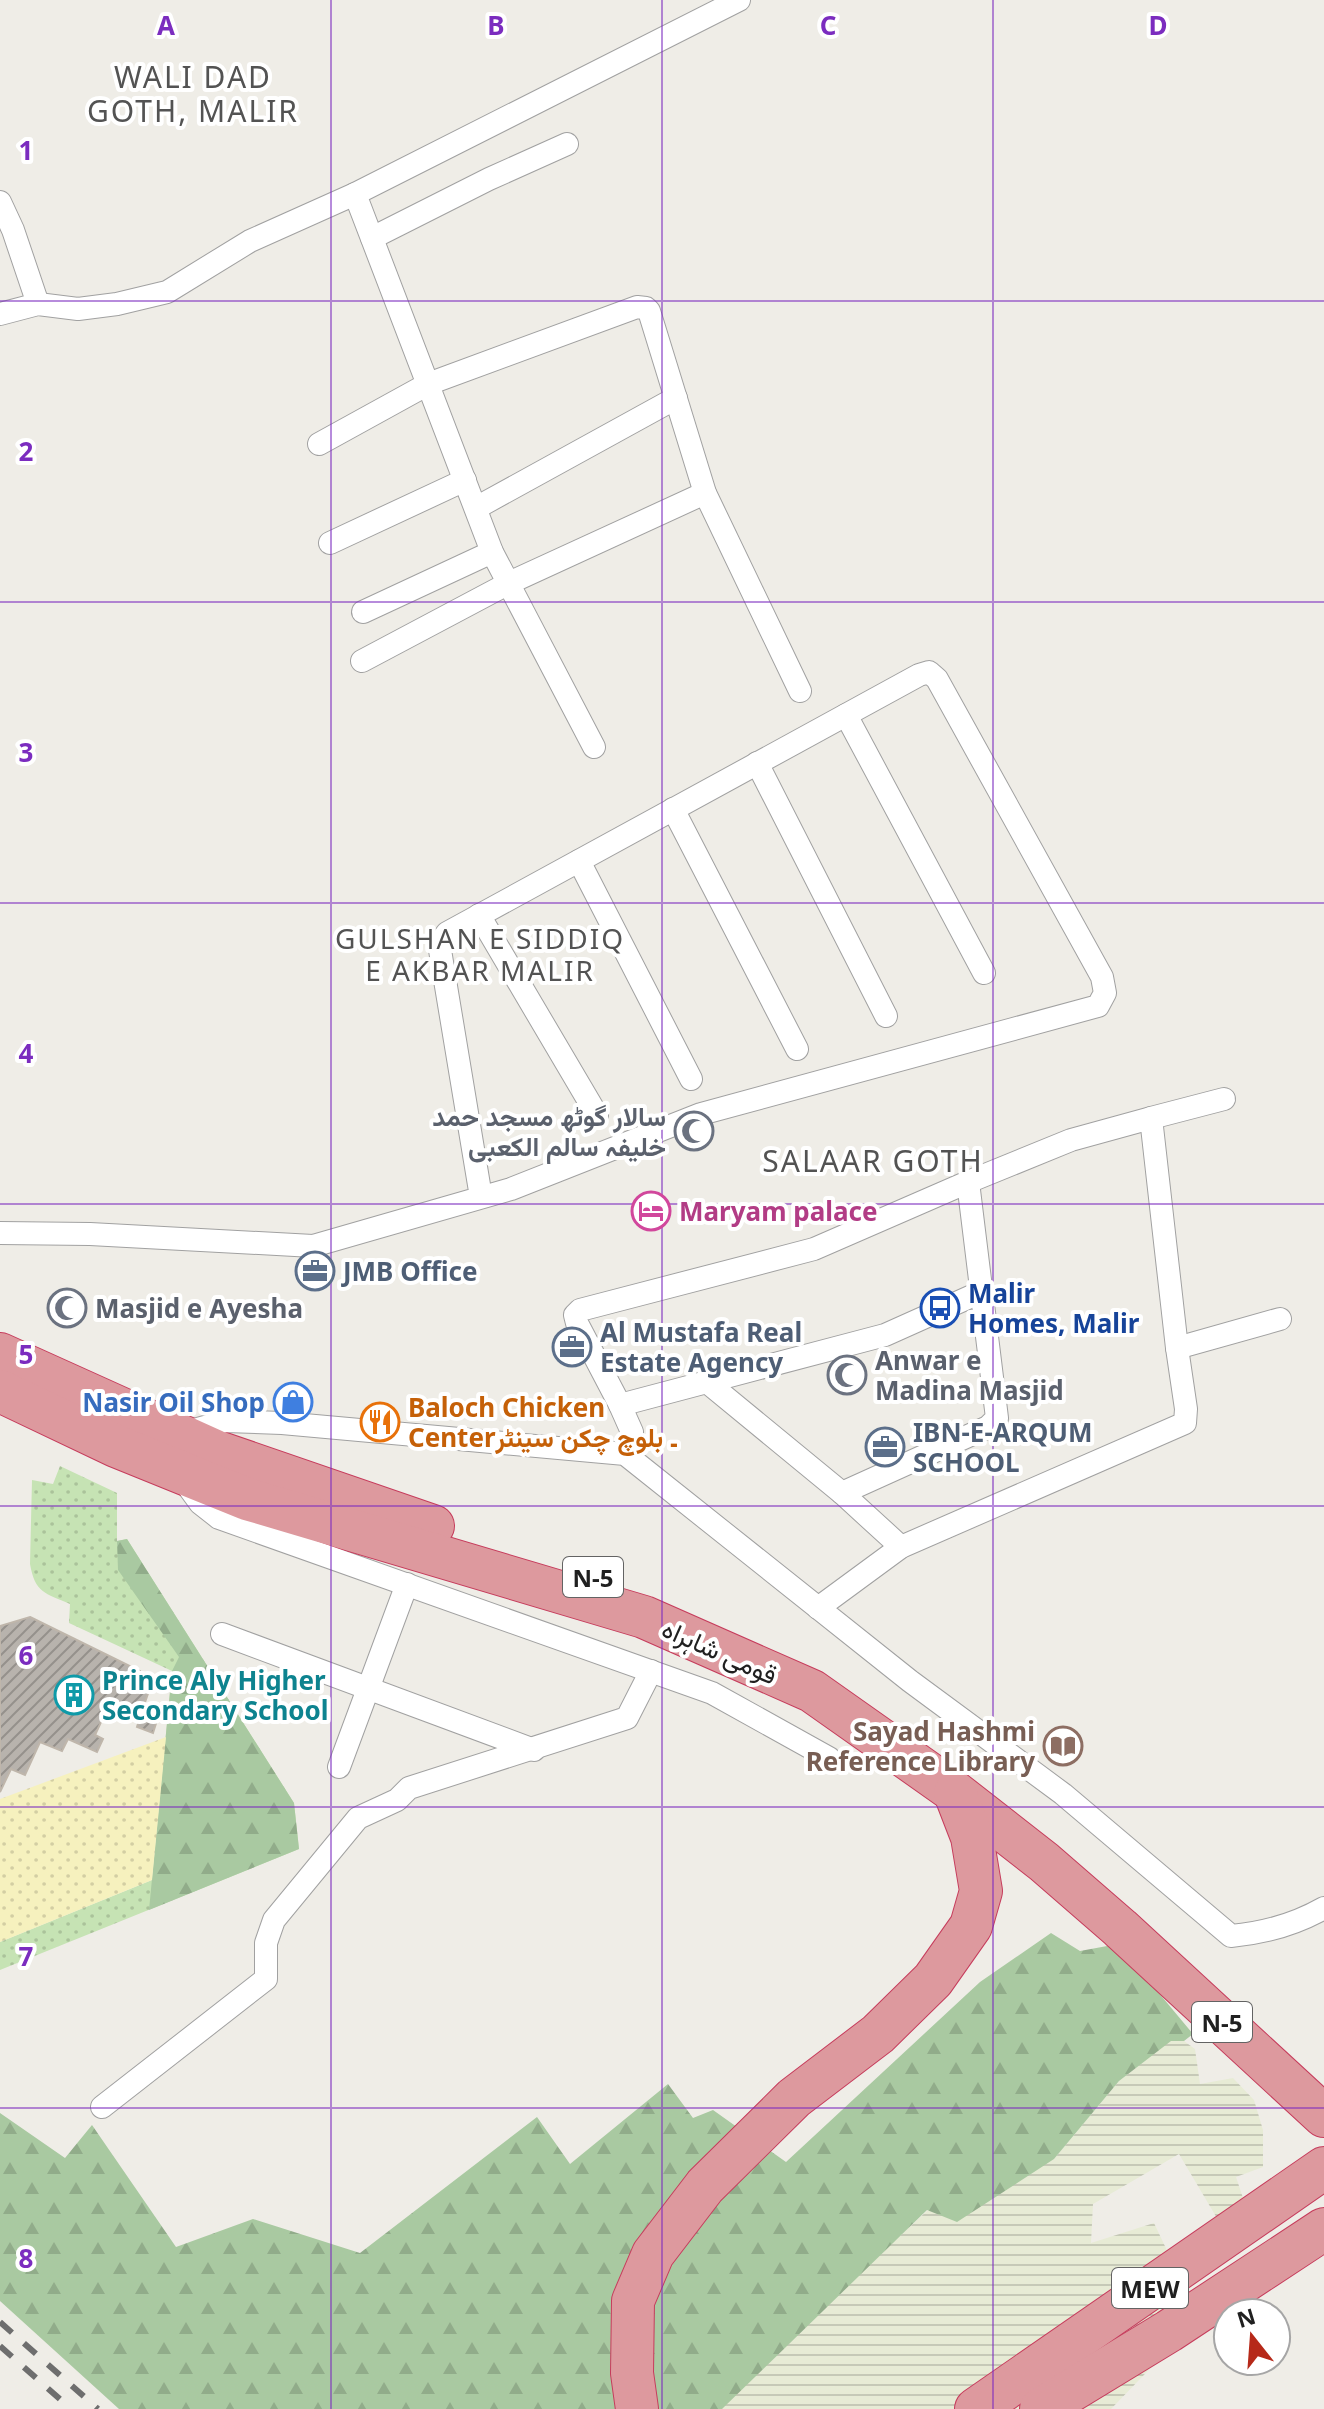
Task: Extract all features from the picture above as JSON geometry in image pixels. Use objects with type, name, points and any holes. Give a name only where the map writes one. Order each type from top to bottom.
[{"type":"highway","name":"قومی شاہراہ","points":[[0,1354],[178,1454],[247,1499],[644,1617],[812,1691],[955,1793],[1044,1862],[1124,1916],[1324,2081]]},
{"type":"highway","name":"قومی شاہراہ","points":[[0,1391],[178,1454],[215,1451],[385,1511],[674,1604],[811,1664],[876,1702],[964,1765],[1044,1830],[1124,1916],[1324,2116]]},
{"type":"highway","points":[[637,2409],[632,2373],[633,2301],[653,2254],[705,2186],[794,2098],[878,2034],[933,1980],[971,1926],[981,1891],[972,1837],[955,1793]]},
{"type":"highway","name":"MEW","points":[[976,2409],[1324,2168]]},
{"type":"highway","name":"MEW","points":[[1041,2409],[1169,2331],[1324,2229]]},
{"type":"street","points":[[0,314],[38,304],[78,309],[117,304],[167,292],[250,241],[355,194],[739,0]]},
{"type":"street","points":[[372,238],[567,144]]},
{"type":"street","points":[[355,194],[492,552],[594,747]]},
{"type":"street","points":[[0,202],[13,230],[38,304]]},
{"type":"street","points":[[319,444],[428,384],[642,307],[649,311],[705,493],[800,691]]},
{"type":"street","points":[[476,508],[676,398]]},
{"type":"street","points":[[330,543],[465,480]]},
{"type":"street","points":[[362,661],[509,583],[705,493]]},
{"type":"street","points":[[363,612],[492,552]]},
{"type":"street","points":[[0,1233],[90,1234],[313,1246],[511,1189],[701,1114],[1098,1006],[1105,993],[1102,977],[937,679],[929,672],[447,933],[439,944],[481,1197]]},
{"type":"street","points":[[846,715],[984,973]]},
{"type":"street","points":[[757,763],[886,1016]]},
{"type":"street","points":[[673,809],[797,1049]]},
{"type":"street","points":[[579,861],[691,1079]]},
{"type":"street","points":[[479,915],[597,1115]]},
{"type":"street","points":[[625,1454],[632,1432],[577,1323],[575,1315],[580,1310],[814,1249],[1071,1140],[1224,1099]]},
{"type":"street","points":[[818,1608],[901,1547],[1185,1423],[1186,1409],[1151,1118]]},
{"type":"street","points":[[842,1493],[988,1427],[997,1418],[968,1182]]},
{"type":"street","points":[[620,1405],[885,1335],[981,1292]]},
{"type":"street","points":[[1177,1348],[1280,1319]]},
{"type":"street","points":[[707,1382],[842,1493],[901,1547]]},
{"type":"street","points":[[829,1758],[712,1693],[219,1518],[200,1503],[178,1454],[226,1421],[282,1423],[625,1454],[910,1681],[1063,1794],[1231,1936],[1264,1933],[1302,1920],[1324,1908]]},
{"type":"street","points":[[339,1767],[407,1584]]},
{"type":"street","points":[[222,1634],[534,1750]]},
{"type":"street","points":[[102,2107],[266,1979],[266,1943],[274,1920],[358,1818],[397,1800],[409,1788],[627,1718],[651,1671]]},
{"type":"green space","points":[[60,1466],[117,1493],[117,1541],[127,1539],[294,1803],[299,1849],[0,1970],[0,1942],[152,1880],[172,1671],[69,1623],[70,1604],[42,1591],[35,1581],[30,1564],[32,1480],[53,1484]]},
{"type":"green space","points":[[127,1539],[294,1803],[299,1849],[149,1910],[172,1671],[179,1657],[118,1570],[117,1541]]},
{"type":"green space","points":[[1051,1933],[1080,1951],[1118,1944],[1193,2034],[1184,2041],[1171,2041],[1119,2081],[1054,2159],[957,2222],[927,2210],[722,2409],[119,2409],[0,2301],[0,2113],[65,2158],[92,2125],[176,2247],[253,2219],[360,2253],[537,2117],[570,2164],[668,2084],[693,2118],[713,2110],[786,2162],[980,1982]]},
{"type":"green space","points":[[1171,2040],[1184,2041],[1195,2049],[1200,2084],[1233,2078],[1254,2100],[1263,2130],[1263,2167],[1236,2177],[1249,2216],[1224,2230],[1179,2154],[1093,2204],[1091,2243],[1154,2223],[1199,2318],[1111,2409],[714,2409],[928,2210],[1054,2159],[1119,2081]]},
{"type":"sand","points":[[166,1737],[152,1880],[0,1942],[0,1799]]},
{"type":"building","name":"Prince Aly Higher Secondary School","points":[[30,1617],[140,1671],[151,1685],[142,1711],[158,1717],[153,1733],[137,1727],[141,1714],[117,1706],[107,1709],[95,1735],[103,1739],[97,1752],[68,1739],[62,1751],[40,1742],[25,1775],[11,1769],[0,1792],[0,1626]]},
{"type":"railway","points":[[0,2322],[98,2409]]},
{"type":"railway","points":[[0,2346],[71,2409]]},
{"type":"place","name":"سالار گوٹھ مسجد حمد خلیفہ سالم الکعبی","points":[[694,1131]]},
{"type":"place","name":"Maryam palace","points":[[651,1211]]},
{"type":"place","name":"JMB Office","points":[[315,1271]]},
{"type":"place","name":"Masjid e Ayesha","points":[[67,1308]]},
{"type":"place","name":"Malir Homes, Malir","points":[[940,1308]]},
{"type":"place","name":"Al Mustafa Real Estate Agency","points":[[572,1347]]},
{"type":"place","name":"Anwar e Madina Masjid","points":[[847,1375]]},
{"type":"place","name":"Nasir Oil Shop","points":[[293,1402]]},
{"type":"place","name":"Baloch Chicken Center۔ بلوچ چکن سینٹر","points":[[380,1422]]},
{"type":"place","name":"IBN-E-ARQUM SCHOOL","points":[[885,1447]]},
{"type":"place","name":"Prince Aly Higher Secondary School","points":[[74,1695]]},
{"type":"place","name":"Sayad Hashmi Reference Library","points":[[1063,1746]]},
{"type":"district","name":"WALI DAD GOTH, MALIR","points":[[193,93]]},
{"type":"district","name":"GULSHAN E SIDDIQ E AKBAR MALIR","points":[[480,954]]},
{"type":"district","name":"SALAAR GOTH","points":[[873,1160]]}]
